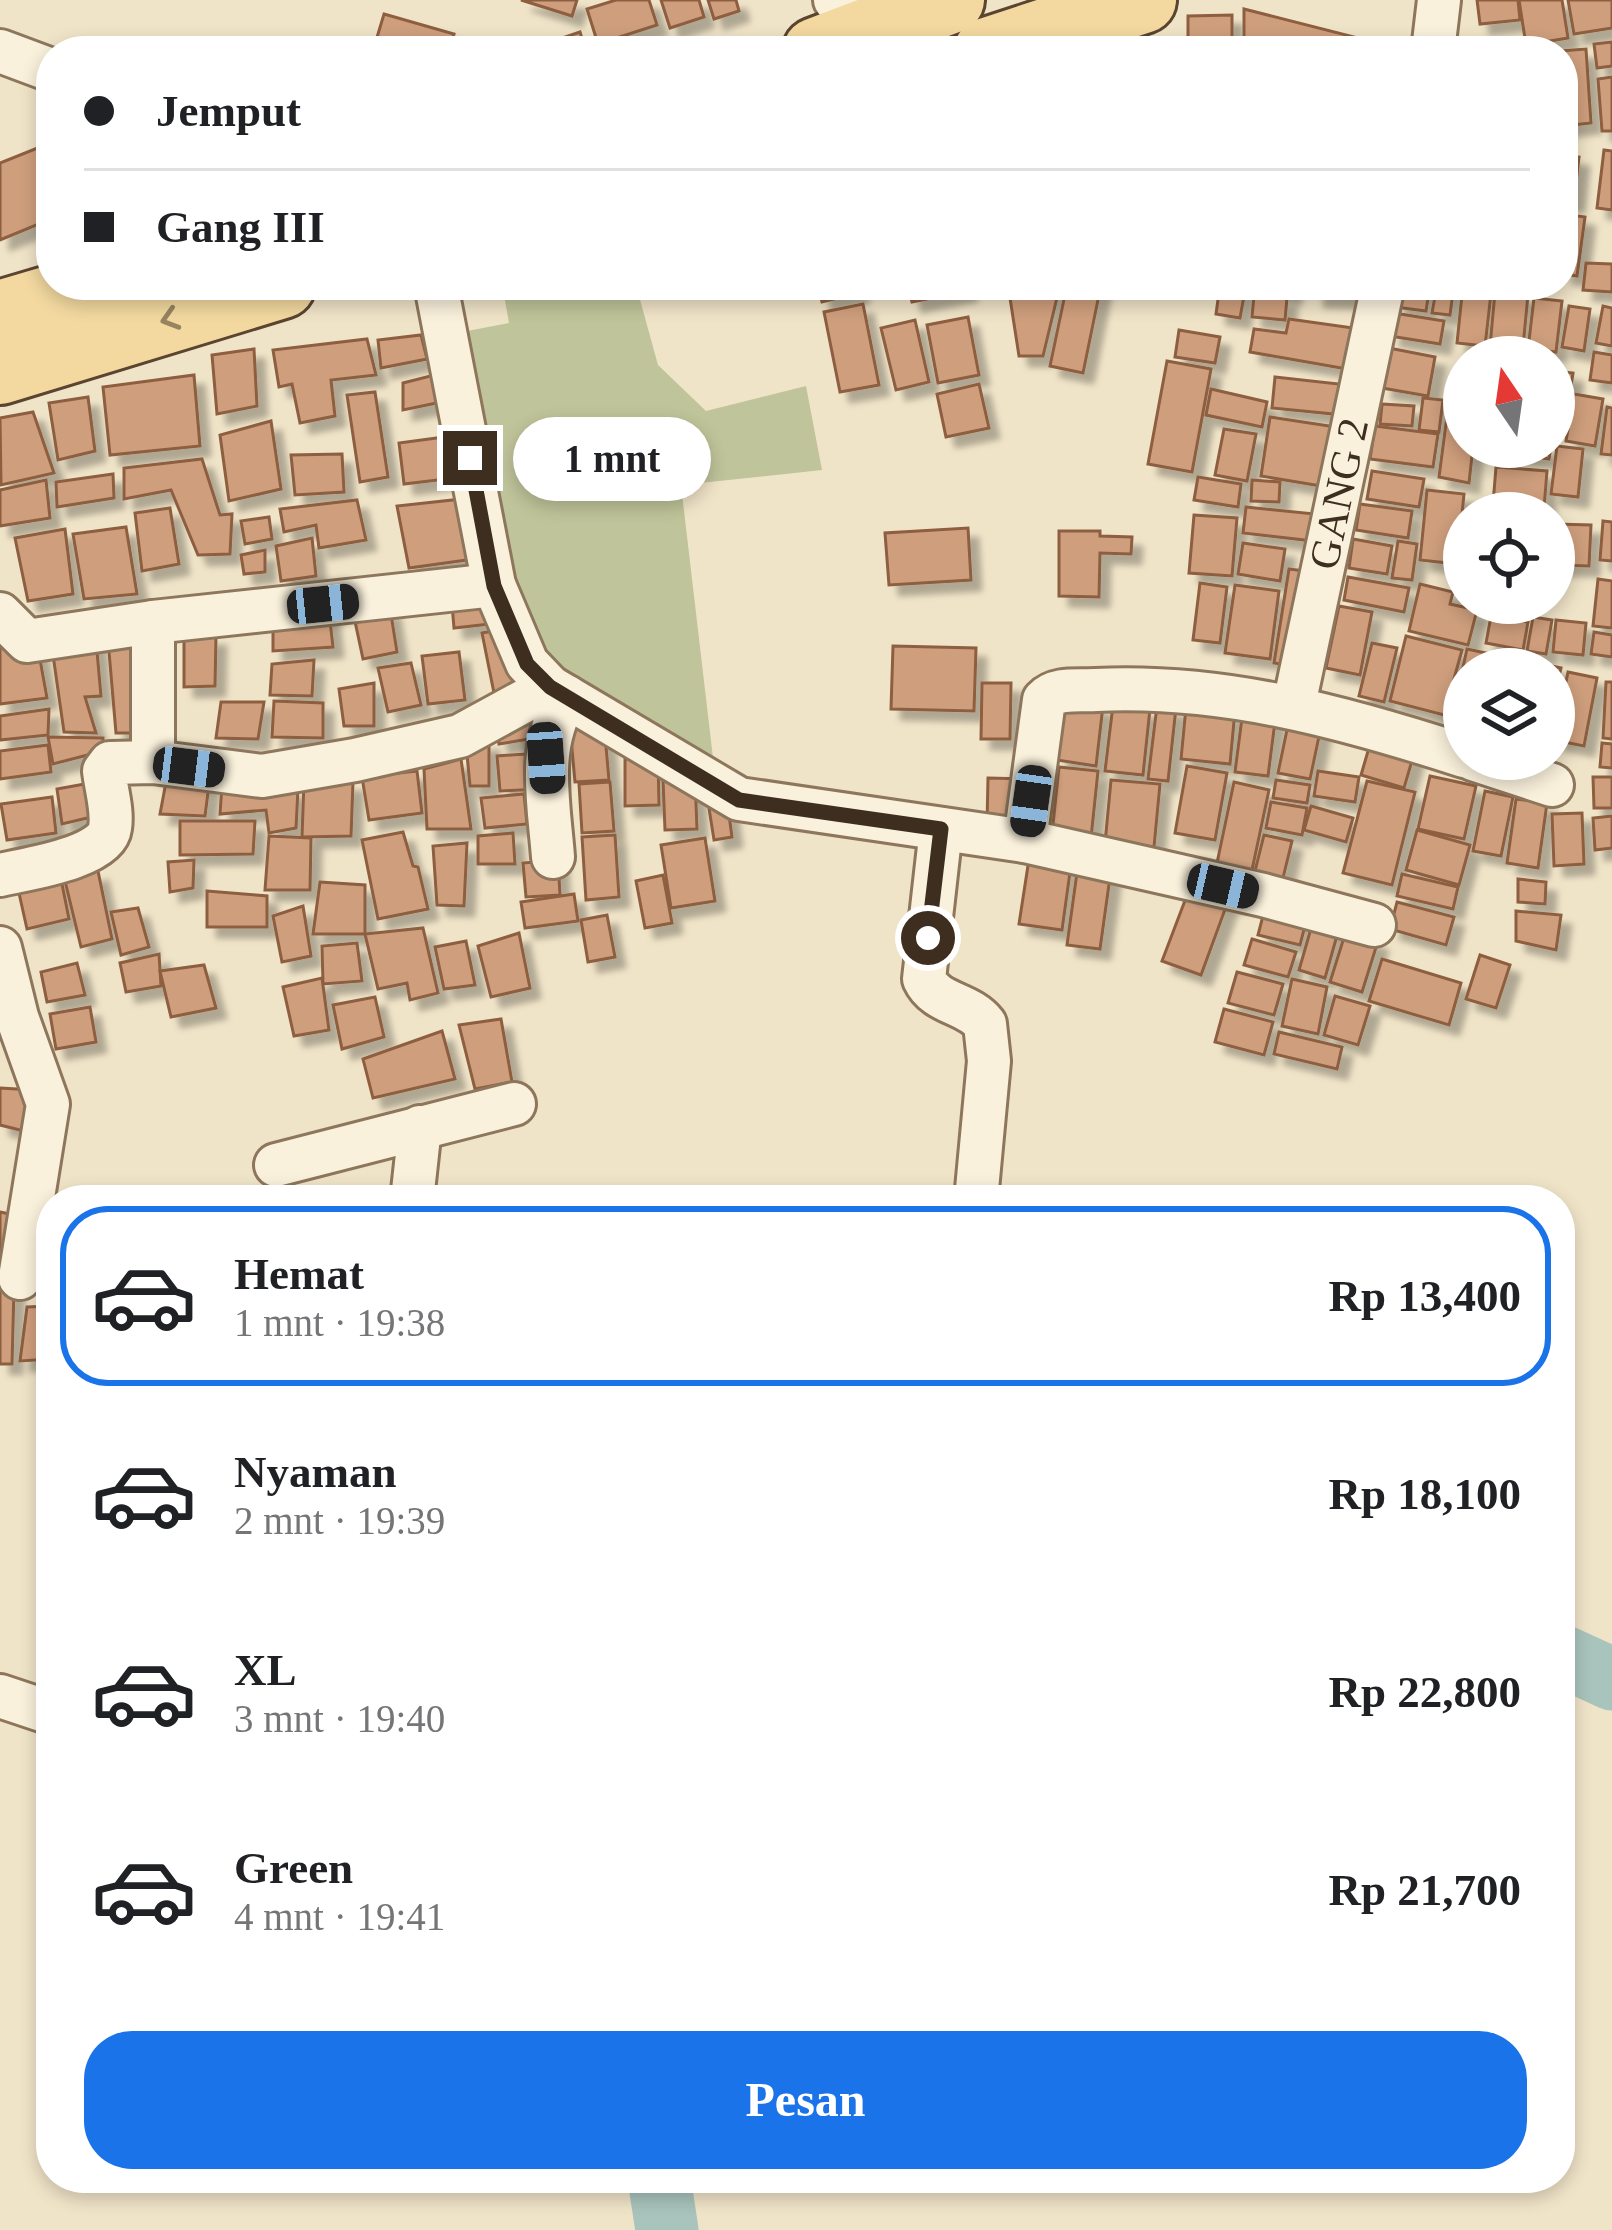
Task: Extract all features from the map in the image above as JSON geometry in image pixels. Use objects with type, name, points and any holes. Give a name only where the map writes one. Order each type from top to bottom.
[{"type":"main road","points":[[1033,36],[1143,0]]},
{"type":"main road","points":[[842,36],[893,7]]},
{"type":"main road","points":[[0,314],[47,300]]},
{"type":"main road","points":[[0,371],[233,300]]},
{"type":"street","points":[[1435,36],[1439,0]]},
{"type":"street","points":[[0,51],[36,64]]},
{"type":"street","points":[[439,300],[494,586],[527,664],[558,692],[739,800],[1025,841],[1374,925]]},
{"type":"street","name":"GANG 2","points":[[1294,705],[1380,300]]},
{"type":"street","points":[[13,627],[153,622],[494,586]]},
{"type":"street","points":[[153,622],[153,763]]},
{"type":"street","points":[[1025,841],[1043,700],[1049,694],[1135,688],[1294,705],[1443,750]]},
{"type":"street","points":[[0,875],[79,856],[100,846],[110,829],[106,765],[153,763],[262,776],[460,736],[558,692]]},
{"type":"street","points":[[553,857],[546,758],[558,692]]},
{"type":"street","points":[[1537,780],[1552,785]]},
{"type":"street","points":[[941,829],[924,979],[932,994],[967,1008],[985,1024],[988,1061],[977,1185]]},
{"type":"street","points":[[0,948],[17,1017],[48,1105],[37,1185]]},
{"type":"street","points":[[276,1165],[514,1103]]},
{"type":"street","points":[[414,1185],[420,1127]]},
{"type":"street","points":[[24,1280],[36,1192]]},
{"type":"street","points":[[0,1696],[36,1708]]},
{"type":"green space","points":[[505,300],[640,300],[658,365],[706,411],[806,386],[822,470],[681,485],[713,758],[548,660],[502,554],[462,332],[509,323]]},
{"type":"building","points":[[521,0],[577,0],[572,16]]},
{"type":"building","points":[[616,0],[649,0],[657,25],[623,36],[595,36],[587,9]]},
{"type":"building","points":[[661,0],[699,0],[704,17],[670,28]]},
{"type":"building","points":[[708,0],[736,0],[739,11],[714,19]]},
{"type":"building","points":[[1477,0],[1518,0],[1520,20],[1480,24]]},
{"type":"building","points":[[1519,0],[1562,0],[1568,36],[1525,36]]},
{"type":"building","points":[[1568,0],[1612,0],[1612,28],[1574,34]]},
{"type":"building","points":[[1244,9],[1350,36],[1244,36]]},
{"type":"building","points":[[384,14],[454,34],[453,36],[377,36]]},
{"type":"building","points":[[1232,15],[1232,36],[1188,36],[1188,16]]},
{"type":"building","points":[[1612,42],[1612,66],[1597,68],[1594,44]]},
{"type":"building","points":[[1586,49],[1591,123],[1578,124],[1578,50]]},
{"type":"building","points":[[1612,77],[1612,131],[1602,131],[1598,79]]},
{"type":"building","points":[[36,149],[36,225],[0,240],[0,163]]},
{"type":"building","points":[[1604,150],[1612,151],[1612,210],[1597,208]]},
{"type":"building","points":[[1578,216],[1585,217],[1578,269]]},
{"type":"building","points":[[1586,263],[1612,264],[1612,292],[1583,290]]},
{"type":"building","points":[[1010,300],[1056,300],[1043,356],[1019,356]]},
{"type":"building","points":[[1064,300],[1098,300],[1083,373],[1050,366]]},
{"type":"building","points":[[1218,300],[1243,300],[1240,318],[1216,314]]},
{"type":"building","points":[[1254,300],[1287,300],[1285,320],[1252,317]]},
{"type":"building","points":[[1396,300],[1428,300],[1426,311],[1395,307]]},
{"type":"building","points":[[1434,300],[1452,300],[1450,315],[1432,313]]},
{"type":"building","points":[[1461,300],[1490,300],[1486,336],[1458,336]]},
{"type":"building","points":[[1494,300],[1528,300],[1524,336],[1491,336]]},
{"type":"building","points":[[1534,300],[1562,301],[1558,336],[1530,336]]},
{"type":"building","points":[[863,304],[879,385],[840,392],[824,312]]},
{"type":"building","points":[[1569,306],[1590,309],[1584,351],[1575,349],[1575,336],[1564,336]]},
{"type":"building","points":[[1603,306],[1612,308],[1612,346],[1596,343]]},
{"type":"building","points":[[1394,313],[1444,321],[1440,344],[1390,336]]},
{"type":"building","points":[[968,317],[979,375],[938,383],[927,325]]},
{"type":"building","points":[[1289,319],[1353,328],[1347,369],[1250,352],[1254,329],[1286,333]]},
{"type":"building","points":[[915,320],[929,382],[896,390],[881,328]]},
{"type":"building","points":[[1179,330],[1220,337],[1215,363],[1175,357]]},
{"type":"building","points":[[421,335],[427,359],[381,368],[378,340]]},
{"type":"building","points":[[367,339],[376,375],[331,380],[335,416],[300,423],[292,384],[279,387],[273,350]]},
{"type":"building","points":[[1389,348],[1435,357],[1428,396],[1382,388]]},
{"type":"building","points":[[254,349],[257,406],[217,414],[212,355]]},
{"type":"building","points":[[1594,352],[1612,355],[1612,383],[1590,380]]},
{"type":"building","points":[[1167,361],[1211,369],[1192,472],[1148,464]]},
{"type":"building","points":[[442,373],[446,401],[403,410],[403,383]]},
{"type":"building","points":[[194,375],[200,446],[110,455],[103,387]]},
{"type":"building","points":[[1275,377],[1348,385],[1344,415],[1272,408]]},
{"type":"building","points":[[979,384],[989,428],[946,437],[937,394]]},
{"type":"building","points":[[1211,389],[1267,402],[1262,427],[1206,415]]},
{"type":"building","points":[[375,392],[388,477],[360,482],[347,395]]},
{"type":"building","points":[[1575,394],[1603,399],[1595,446],[1575,443]]},
{"type":"building","points":[[88,397],[95,451],[58,460],[49,403]]},
{"type":"building","points":[[1423,398],[1443,400],[1439,432],[1419,430]]},
{"type":"building","points":[[1382,404],[1414,406],[1412,426],[1380,424]]},
{"type":"building","points":[[1607,407],[1612,408],[1612,455],[1601,454]]},
{"type":"building","points":[[33,412],[54,473],[1,485],[0,418]]},
{"type":"building","points":[[1270,417],[1349,429],[1339,489],[1261,476]]},
{"type":"building","points":[[271,421],[281,489],[229,501],[220,435]]},
{"type":"building","points":[[1375,426],[1438,434],[1433,467],[1370,459]]},
{"type":"building","points":[[1224,429],[1256,434],[1247,481],[1215,475]]},
{"type":"building","points":[[459,435],[463,477],[404,484],[399,443]]},
{"type":"building","points":[[1443,446],[1443,468],[1471,468],[1469,483],[1439,477]]},
{"type":"building","points":[[1575,448],[1583,449],[1578,497],[1575,492],[1551,492],[1554,468],[1575,468]]},
{"type":"building","points":[[342,454],[344,492],[295,495],[291,455]]},
{"type":"building","points":[[202,459],[220,515],[232,514],[230,554],[198,555],[171,490],[124,499],[124,468]]},
{"type":"building","points":[[1496,468],[1547,471],[1545,492],[1494,492]]},
{"type":"building","points":[[1372,471],[1424,479],[1419,507],[1367,499]]},
{"type":"building","points":[[113,474],[114,498],[57,507],[56,482]]},
{"type":"building","points":[[1198,477],[1241,484],[1238,507],[1194,500]]},
{"type":"building","points":[[46,480],[50,518],[0,526],[0,490]]},
{"type":"building","points":[[1252,480],[1280,482],[1279,502],[1251,501]]},
{"type":"building","points":[[1427,490],[1446,492],[1443,562],[1420,560]]},
{"type":"building","points":[[462,499],[474,559],[409,568],[397,506]]},
{"type":"building","points":[[357,500],[366,540],[319,548],[316,525],[284,532],[280,509]]},
{"type":"building","points":[[1360,504],[1412,511],[1408,538],[1356,530]]},
{"type":"building","points":[[1246,507],[1325,515],[1322,542],[1243,533]]},
{"type":"building","points":[[170,508],[179,564],[142,571],[135,513]]},
{"type":"building","points":[[1194,515],[1237,518],[1232,576],[1189,573]]},
{"type":"building","points":[[269,517],[272,539],[245,544],[241,521]]},
{"type":"building","points":[[1603,521],[1612,522],[1612,561],[1600,560]]},
{"type":"building","points":[[1575,525],[1591,525],[1589,566],[1575,566]]},
{"type":"building","points":[[126,527],[137,594],[84,599],[73,534]]},
{"type":"building","points":[[968,528],[971,580],[889,585],[885,533]]},
{"type":"building","points":[[65,529],[73,594],[28,601],[15,538]]},
{"type":"building","points":[[1059,531],[1132,537],[1131,554],[1100,553],[1099,597],[1059,596]]},
{"type":"building","points":[[312,538],[316,576],[281,581],[276,546]]},
{"type":"building","points":[[1353,539],[1392,546],[1387,574],[1349,568]]},
{"type":"building","points":[[1398,541],[1417,544],[1412,580],[1392,578]]},
{"type":"building","points":[[1243,543],[1285,549],[1280,581],[1238,574]]},
{"type":"building","points":[[265,550],[265,572],[244,574],[241,555]]},
{"type":"building","points":[[1289,569],[1313,572],[1297,666],[1274,663]]},
{"type":"building","points":[[1348,577],[1409,588],[1404,612],[1344,600]]},
{"type":"building","points":[[1598,579],[1612,581],[1612,628],[1593,626]]},
{"type":"building","points":[[1200,583],[1227,587],[1220,643],[1193,640]]},
{"type":"building","points":[[1420,584],[1443,590],[1443,624],[1473,624],[1468,645],[1409,631]]},
{"type":"building","points":[[1235,585],[1279,591],[1270,659],[1225,653]]},
{"type":"building","points":[[496,600],[499,623],[454,628],[452,604]]},
{"type":"building","points":[[1339,606],[1372,612],[1360,675],[1326,668]]},
{"type":"building","points":[[390,608],[397,652],[363,659],[353,612]]},
{"type":"building","points":[[273,612],[329,612],[333,647],[273,651]]},
{"type":"building","points":[[1586,623],[1583,655],[1575,654],[1575,648],[1553,648],[1556,624]]},
{"type":"building","points":[[1490,624],[1528,624],[1523,648],[1486,643]]},
{"type":"building","points":[[1532,624],[1551,624],[1547,648],[1528,648]]},
{"type":"building","points":[[504,629],[518,693],[495,698],[482,633]]},
{"type":"building","points":[[1594,632],[1612,635],[1612,657],[1591,654]]},
{"type":"building","points":[[216,636],[215,686],[184,687],[184,637]]},
{"type":"building","points":[[1406,636],[1454,648],[1443,648],[1443,715],[1390,701]]},
{"type":"building","points":[[96,640],[101,696],[85,697],[96,733],[64,732],[51,641]]},
{"type":"building","points":[[108,640],[139,641],[143,733],[116,733]]},
{"type":"building","points":[[37,643],[47,698],[0,704],[0,648]]},
{"type":"building","points":[[1372,643],[1397,648],[1384,702],[1359,696]]},
{"type":"building","points":[[893,646],[976,648],[974,711],[891,709]]},
{"type":"building","points":[[459,652],[465,700],[428,704],[422,656]]},
{"type":"building","points":[[314,660],[312,696],[270,695],[272,664]]},
{"type":"building","points":[[411,663],[421,705],[388,712],[378,668]]},
{"type":"building","points":[[1575,673],[1597,678],[1584,746],[1575,744]]},
{"type":"building","points":[[1606,682],[1612,682],[1612,739],[1603,738]]},
{"type":"building","points":[[374,683],[374,726],[344,726],[339,689]]},
{"type":"building","points":[[982,683],[1011,683],[1010,739],[981,739]]},
{"type":"building","points":[[1065,700],[1103,706],[1096,766],[1057,760]]},
{"type":"building","points":[[274,701],[323,703],[323,738],[272,737]]},
{"type":"building","points":[[221,702],[264,702],[258,739],[216,738]]},
{"type":"building","points":[[1113,705],[1150,709],[1143,775],[1105,771]]},
{"type":"building","points":[[1157,706],[1176,708],[1168,781],[1148,779]]},
{"type":"building","points":[[1186,707],[1235,711],[1230,764],[1181,759]]},
{"type":"building","points":[[49,709],[48,735],[0,740],[0,716]]},
{"type":"building","points":[[1243,710],[1276,714],[1268,776],[1235,772]]},
{"type":"building","points":[[544,717],[547,736],[499,744],[496,725]]},
{"type":"building","points":[[1289,720],[1321,727],[1310,779],[1278,773]]},
{"type":"building","points":[[604,724],[609,780],[575,782],[570,728]]},
{"type":"building","points":[[1373,734],[1416,747],[1404,788],[1361,775]]},
{"type":"building","points":[[48,737],[103,738],[103,751],[53,764]]},
{"type":"building","points":[[489,741],[489,786],[470,786],[466,744]]},
{"type":"building","points":[[1602,743],[1612,744],[1612,768],[1600,767]]},
{"type":"building","points":[[48,745],[51,772],[0,779],[0,751]]},
{"type":"building","points":[[540,753],[542,789],[500,791],[497,756]]},
{"type":"building","points":[[461,759],[471,829],[427,829],[424,769]]},
{"type":"building","points":[[625,759],[658,759],[659,805],[625,806]]},
{"type":"building","points":[[1187,766],[1227,773],[1215,840],[1175,833]]},
{"type":"building","points":[[1059,767],[1098,771],[1091,838],[1052,834]]},
{"type":"building","points":[[417,771],[422,813],[369,820],[362,777]]},
{"type":"building","points":[[1318,771],[1359,777],[1355,802],[1314,796]]},
{"type":"building","points":[[1430,776],[1476,786],[1464,839],[1418,829]]},
{"type":"building","points":[[210,777],[205,816],[160,814],[166,782]]},
{"type":"building","points":[[1593,777],[1612,777],[1612,808],[1594,808]]},
{"type":"building","points":[[695,778],[697,829],[665,830],[663,780]]},
{"type":"building","points":[[988,778],[1024,779],[1023,824],[987,824]]},
{"type":"building","points":[[1111,780],[1160,784],[1154,847],[1105,843]]},
{"type":"building","points":[[1276,780],[1310,785],[1307,803],[1273,798]]},
{"type":"building","points":[[101,781],[100,815],[62,824],[57,789]]},
{"type":"building","points":[[304,781],[353,782],[351,836],[302,837]]},
{"type":"building","points":[[1367,781],[1415,792],[1392,885],[1343,873]]},
{"type":"building","points":[[610,782],[614,831],[582,833],[579,784]]},
{"type":"building","points":[[1234,782],[1269,790],[1252,870],[1217,863]]},
{"type":"building","points":[[222,784],[298,789],[296,828],[269,833],[266,810],[220,814]]},
{"type":"building","points":[[1485,791],[1513,797],[1501,856],[1473,851]]},
{"type":"building","points":[[524,794],[527,824],[485,828],[481,798]]},
{"type":"building","points":[[52,797],[56,833],[7,840],[1,804]]},
{"type":"building","points":[[1516,799],[1547,803],[1538,868],[1507,863]]},
{"type":"building","points":[[727,800],[732,837],[714,840],[708,802]]},
{"type":"building","points":[[1271,802],[1307,808],[1302,835],[1266,828]]},
{"type":"building","points":[[1311,806],[1353,818],[1346,842],[1304,830]]},
{"type":"building","points":[[1582,813],[1584,864],[1554,866],[1552,814]]},
{"type":"building","points":[[1612,816],[1612,848],[1595,850],[1593,818]]},
{"type":"building","points":[[180,821],[255,821],[253,854],[180,855]]},
{"type":"building","points":[[1417,830],[1470,845],[1459,885],[1406,870]]},
{"type":"building","points":[[403,832],[428,909],[378,919],[362,840]]},
{"type":"building","points":[[513,833],[515,864],[478,864],[478,836]]},
{"type":"building","points":[[615,835],[619,897],[586,900],[582,837]]},
{"type":"building","points":[[1264,835],[1292,841],[1282,882],[1254,875]]},
{"type":"building","points":[[269,836],[311,838],[310,890],[265,890]]},
{"type":"building","points":[[705,838],[715,901],[671,908],[661,845]]},
{"type":"building","points":[[467,843],[464,906],[437,905],[433,846]]},
{"type":"building","points":[[1029,859],[1071,865],[1062,930],[1019,924]]},
{"type":"building","points":[[194,860],[193,888],[170,892],[168,862]]},
{"type":"building","points":[[558,860],[560,895],[526,897],[523,863]]},
{"type":"building","points":[[58,864],[69,919],[27,929],[15,875]]},
{"type":"building","points":[[1078,865],[1111,870],[1100,949],[1067,945]]},
{"type":"building","points":[[98,871],[112,939],[81,947],[65,881]]},
{"type":"building","points":[[1402,874],[1458,887],[1453,909],[1397,896]]},
{"type":"building","points":[[663,875],[672,923],[645,928],[636,881]]},
{"type":"building","points":[[1518,879],[1546,882],[1545,904],[1518,902]]},
{"type":"building","points":[[320,882],[365,885],[365,934],[313,934]]},
{"type":"building","points":[[1189,890],[1227,904],[1201,975],[1162,961]]},
{"type":"building","points":[[207,891],[267,896],[267,927],[207,927]]},
{"type":"building","points":[[574,894],[578,921],[525,928],[521,902]]},
{"type":"building","points":[[1397,902],[1454,917],[1446,945],[1390,929]]},
{"type":"building","points":[[303,906],[311,956],[282,962],[273,916]]},
{"type":"building","points":[[138,908],[149,947],[121,955],[111,912]]},
{"type":"building","points":[[1265,908],[1307,918],[1300,945],[1258,935]]},
{"type":"building","points":[[1516,911],[1561,915],[1556,950],[1516,941]]},
{"type":"building","points":[[607,915],[615,957],[588,962],[581,920]]},
{"type":"building","points":[[1314,918],[1340,925],[1325,978],[1299,970]]},
{"type":"building","points":[[423,928],[438,993],[410,1000],[407,983],[378,989],[365,934]]},
{"type":"building","points":[[1346,931],[1378,941],[1362,992],[1330,982]]},
{"type":"building","points":[[519,933],[530,988],[491,997],[478,946]]},
{"type":"building","points":[[1252,939],[1296,952],[1288,977],[1244,965]]},
{"type":"building","points":[[466,941],[475,985],[444,989],[435,947]]},
{"type":"building","points":[[357,943],[362,981],[323,984],[322,946]]},
{"type":"building","points":[[159,954],[161,986],[126,992],[120,963]]},
{"type":"building","points":[[1480,955],[1510,965],[1496,1008],[1466,999]]},
{"type":"building","points":[[1382,959],[1461,983],[1449,1025],[1369,1001]]},
{"type":"building","points":[[77,963],[85,995],[47,1002],[41,972]]},
{"type":"building","points":[[204,965],[216,1008],[171,1017],[160,971]]},
{"type":"building","points":[[1237,972],[1283,984],[1274,1015],[1228,1003]]},
{"type":"building","points":[[322,978],[329,1030],[294,1036],[283,987]]},
{"type":"building","points":[[1292,979],[1327,987],[1318,1034],[1282,1026]]},
{"type":"building","points":[[1335,996],[1370,1006],[1358,1045],[1324,1035]]},
{"type":"building","points":[[375,997],[384,1037],[342,1049],[333,1005]]},
{"type":"building","points":[[90,1007],[96,1042],[56,1049],[50,1014]]},
{"type":"building","points":[[1224,1009],[1273,1022],[1264,1055],[1215,1042]]},
{"type":"building","points":[[501,1019],[512,1082],[475,1089],[459,1025]]},
{"type":"building","points":[[442,1031],[455,1079],[373,1098],[363,1059]]},
{"type":"building","points":[[1279,1032],[1342,1047],[1337,1069],[1274,1054]]},
{"type":"building","points":[[0,1088],[33,1090],[36,1134],[0,1125]]},
{"type":"building","points":[[0,1212],[20,1216],[17,1260],[0,1258]]},
{"type":"building","points":[[0,1288],[14,1288],[12,1364],[0,1364]]},
{"type":"building","points":[[27,1307],[36,1307],[36,1360],[20,1361]]},
{"type":"waterway","points":[[1575,1662],[1612,1679]]},
{"type":"waterway","points":[[661,2193],[667,2230]]},
{"type":"route","points":[[470,458],[494,586],[536,675],[622,733],[739,800],[941,829],[928,938]]}]
